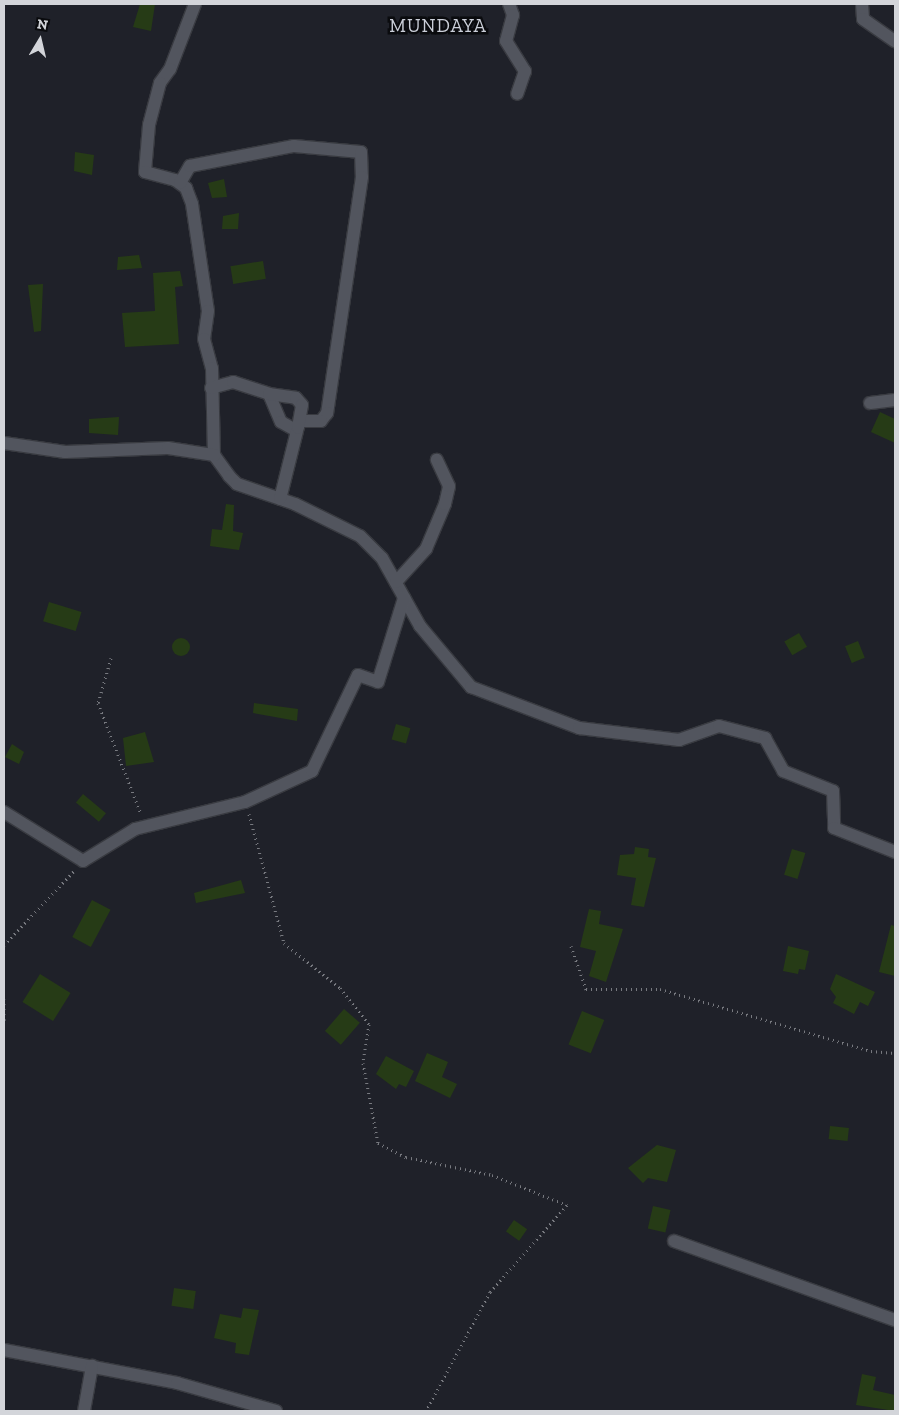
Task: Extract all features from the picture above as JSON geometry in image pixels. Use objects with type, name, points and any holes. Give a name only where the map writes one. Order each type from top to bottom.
[{"type":"street","points":[[195,4],[170,69],[160,83],[146,151],[145,172],[180,183],[192,204],[201,264],[211,388],[214,455],[238,484],[280,499],[360,536],[382,558],[420,626],[471,687],[579,728],[679,740],[719,726],[765,738],[783,771],[833,791],[834,828],[895,852]]},
{"type":"street","points":[[509,4],[513,15],[506,41],[525,71],[517,94]]},
{"type":"street","points":[[862,4],[863,19],[895,41]]},
{"type":"street","points":[[180,183],[190,166],[294,146],[361,152],[362,178],[327,413],[321,421],[298,426],[281,422],[269,394]]},
{"type":"street","points":[[211,388],[233,382],[269,394],[296,398],[302,405],[280,499]]},
{"type":"street","points":[[870,402],[895,400]]},
{"type":"street","points":[[4,443],[65,452],[168,448],[214,455]]},
{"type":"street","points":[[396,582],[426,549],[446,504],[450,486],[438,460]]},
{"type":"street","points":[[4,812],[83,861],[144,827],[245,802],[312,772],[358,675],[378,682],[404,598]]},
{"type":"street","points":[[674,1241],[895,1320]]},
{"type":"street","points":[[4,1350],[177,1383],[276,1411]]},
{"type":"street","points":[[84,1411],[92,1366]]},
{"type":"path","points":[[111,658],[98,704],[144,827]]},
{"type":"path","points":[[245,802],[284,943],[340,988],[369,1024],[363,1063],[378,1143],[406,1158],[492,1175],[568,1205],[490,1292],[426,1411]]},
{"type":"path","points":[[4,945],[83,861]]},
{"type":"path","points":[[571,946],[586,989],[660,989],[861,1048],[895,1053]]},
{"type":"path","points":[[4,999],[4,1023]]},
{"type":"building","points":[[140,4],[155,4],[151,31],[133,27]]},
{"type":"building","points":[[75,152],[94,155],[92,175],[74,171]]},
{"type":"building","points":[[224,179],[227,197],[212,198],[208,183]]},
{"type":"building","points":[[239,213],[238,229],[222,229],[223,216]]},
{"type":"building","points":[[139,255],[142,268],[117,270],[118,257]]},
{"type":"building","points":[[263,261],[266,279],[233,284],[230,266]]},
{"type":"building","points":[[180,271],[183,286],[175,287],[179,344],[125,347],[122,313],[155,311],[153,273]]},
{"type":"building","points":[[43,284],[41,331],[34,332],[28,285]]},
{"type":"building","points":[[880,412],[895,419],[895,443],[871,432]]},
{"type":"building","points":[[119,417],[118,435],[89,433],[89,419]]},
{"type":"building","points":[[226,504],[234,505],[233,531],[243,533],[239,550],[210,546],[212,529],[222,530]]},
{"type":"building","points":[[49,602],[82,612],[76,631],[43,621]]},
{"type":"building","points":[[799,633],[807,647],[792,655],[784,642]]},
{"type":"building","points":[[181,638],[187,641],[190,647],[187,653],[181,656],[175,653],[172,647],[175,641]]},
{"type":"building","points":[[858,641],[865,658],[852,663],[845,646]]},
{"type":"building","points":[[254,703],[298,709],[297,721],[253,713]]},
{"type":"building","points":[[396,724],[410,728],[406,744],[392,739]]},
{"type":"building","points":[[145,732],[154,762],[126,766],[123,738]]},
{"type":"building","points":[[12,744],[24,752],[19,764],[5,757]]},
{"type":"building","points":[[83,794],[106,813],[99,822],[76,802]]},
{"type":"building","points":[[635,847],[649,849],[648,857],[656,858],[644,907],[631,905],[636,878],[617,875],[620,855],[634,854]]},
{"type":"building","points":[[792,849],[805,853],[797,879],[784,875]]},
{"type":"building","points":[[241,880],[245,893],[196,903],[194,893]]},
{"type":"building","points":[[92,900],[111,910],[91,947],[72,937]]},
{"type":"building","points":[[589,909],[601,911],[599,924],[623,929],[606,982],[589,976],[596,951],[580,947]]},
{"type":"building","points":[[891,925],[895,926],[895,976],[879,972]]},
{"type":"building","points":[[788,946],[809,951],[805,970],[799,969],[798,974],[783,971]]},
{"type":"building","points":[[40,974],[71,993],[53,1021],[23,1002]]},
{"type":"building","points":[[836,974],[875,992],[868,1006],[860,1002],[854,1014],[833,1003],[836,997],[830,989]]},
{"type":"building","points":[[344,1009],[360,1023],[341,1045],[325,1031]]},
{"type":"building","points":[[582,1011],[604,1020],[591,1053],[569,1044]]},
{"type":"building","points":[[427,1053],[448,1062],[442,1077],[457,1084],[450,1098],[415,1081]]},
{"type":"building","points":[[386,1056],[414,1071],[406,1087],[399,1084],[396,1089],[376,1074]]},
{"type":"building","points":[[830,1126],[849,1128],[848,1141],[829,1139]]},
{"type":"building","points":[[657,1145],[676,1150],[667,1182],[648,1178],[643,1183],[628,1168]]},
{"type":"building","points":[[653,1206],[671,1210],[665,1232],[648,1228]]},
{"type":"building","points":[[514,1220],[527,1229],[519,1241],[506,1231]]},
{"type":"building","points":[[174,1288],[196,1291],[193,1309],[171,1306]]},
{"type":"building","points":[[243,1308],[259,1310],[249,1355],[235,1353],[236,1343],[214,1338],[220,1314],[241,1318]]},
{"type":"building","points":[[862,1374],[876,1377],[873,1390],[895,1395],[895,1411],[856,1405]]},
{"type":"district","name":"MUNDAYA","points":[[438,26]]}]
